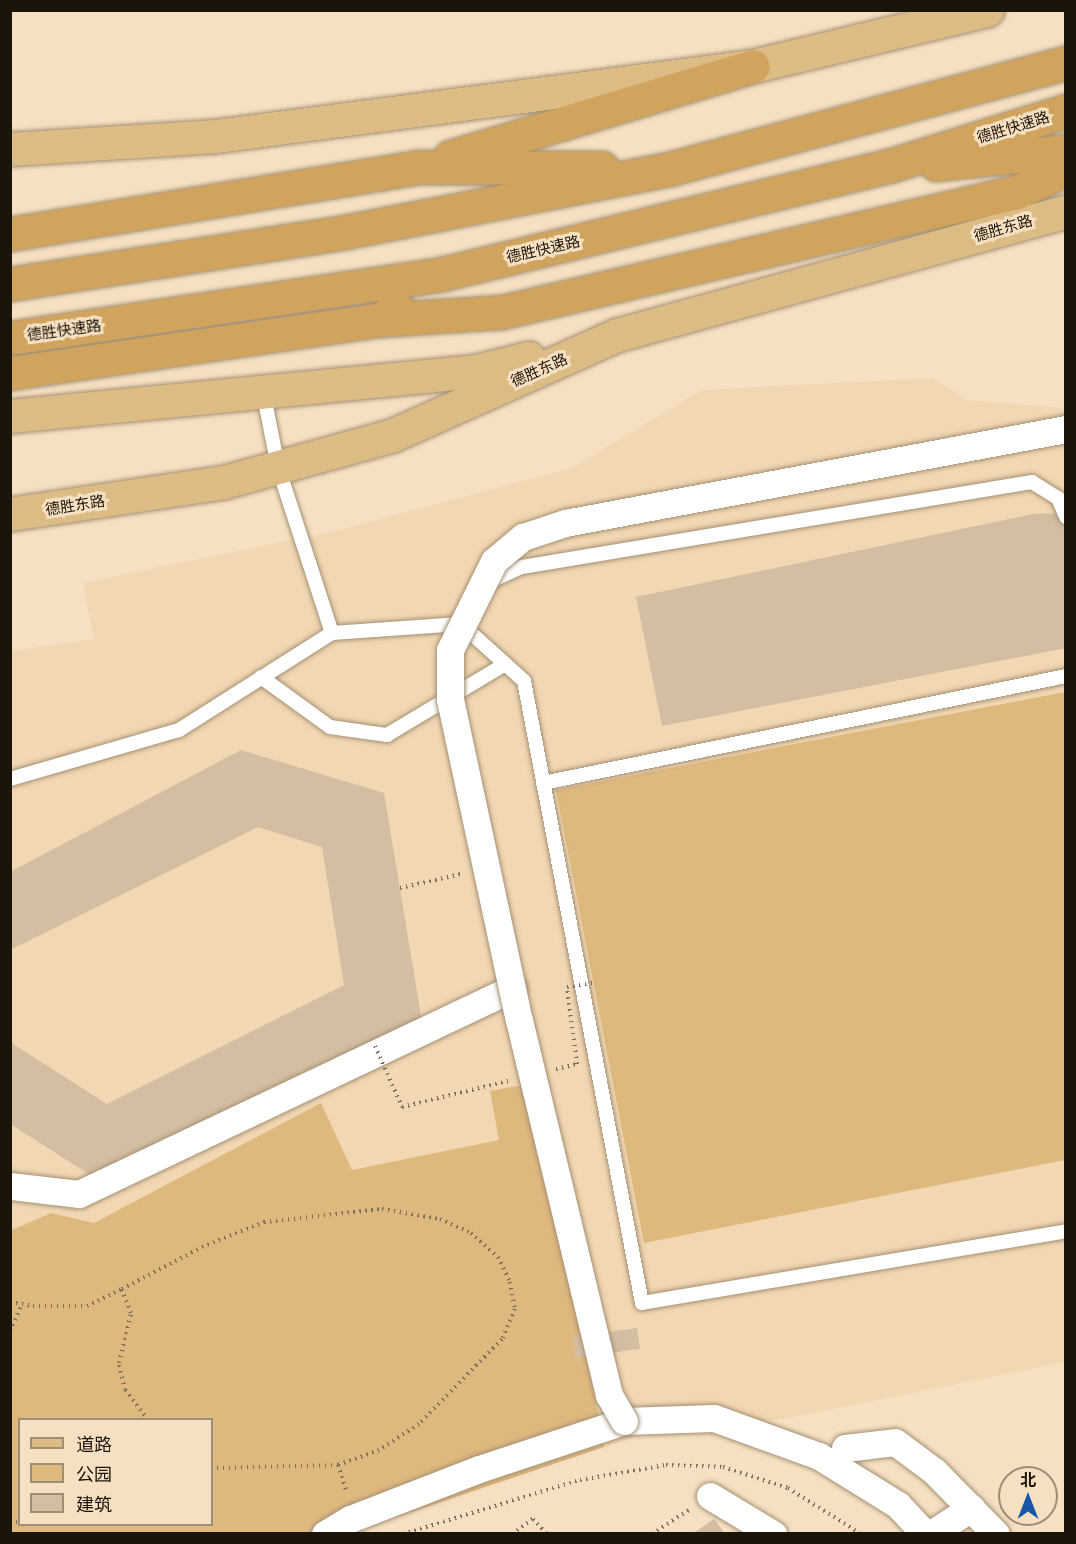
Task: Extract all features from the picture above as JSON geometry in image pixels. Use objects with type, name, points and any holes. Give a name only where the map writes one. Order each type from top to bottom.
[{"type":"highway","points":[[1000,83],[1065,52]]},
{"type":"highway","points":[[10,284],[345,232],[673,168],[1000,83],[1065,63]]},
{"type":"highway","points":[[10,234],[417,167],[753,66]]},
{"type":"highway","name":"德胜快速路","points":[[10,338],[442,274],[889,166],[1065,111]]},
{"type":"highway","points":[[889,166],[1007,160],[1065,151]]},
{"type":"highway","points":[[417,167],[673,168]]},
{"type":"highway","points":[[10,373],[378,320],[525,307],[1017,192],[1065,169]]},
{"type":"highway","points":[[378,320],[478,265]]},
{"type":"main road","points":[[10,149],[216,136],[753,66],[987,10]]},
{"type":"main road","name":"德胜东路","points":[[10,514],[224,482],[393,435],[617,335],[1065,211]]},
{"type":"main road","points":[[10,416],[476,371],[617,335]]},
{"type":"street","points":[[624,1421],[609,1395],[512,988],[450,699],[450,650],[494,561],[523,537],[565,523],[1065,429]]},
{"type":"street","points":[[10,1186],[79,1194],[512,988]]},
{"type":"street","points":[[325,1533],[350,1519],[479,1469],[624,1421],[714,1418],[819,1456],[898,1505],[925,1533]]},
{"type":"street","points":[[845,1448],[896,1442],[934,1471],[996,1533]]},
{"type":"street","points":[[710,1496],[772,1533]]},
{"type":"street","points":[[931,1533],[971,1508]]},
{"type":"lane","points":[[263,391],[278,467],[332,633]]},
{"type":"lane","points":[[461,624],[469,591],[522,567],[1032,482],[1058,498],[1065,517]]},
{"type":"lane","points":[[10,778],[179,730],[332,633],[461,624],[524,681],[642,1303],[1065,1231]]},
{"type":"lane","points":[[261,677],[330,728],[387,735],[505,664]]},
{"type":"lane","points":[[543,783],[1065,676]]},
{"type":"path","points":[[400,888],[486,869]]},
{"type":"path","points":[[554,1070],[577,1064],[567,987],[594,982]]},
{"type":"path","points":[[375,1046],[402,1107],[519,1078]]},
{"type":"path","points":[[10,1302],[87,1305],[202,1247],[264,1222],[382,1209],[440,1219],[471,1233],[498,1257],[510,1282],[515,1309],[502,1340],[419,1424],[379,1450],[338,1465],[213,1468]]},
{"type":"path","points":[[122,1289],[131,1313],[119,1363],[125,1390],[147,1418]]},
{"type":"path","points":[[10,1331],[22,1304]]},
{"type":"path","points":[[403,1533],[580,1480],[666,1466],[723,1467],[788,1488],[861,1533]]},
{"type":"path","points":[[652,1533],[710,1496]]},
{"type":"path","points":[[512,1533],[533,1519],[547,1533]]},
{"type":"shaded area","points":[[932,378],[968,400],[1065,408],[1065,1362],[783,1419],[639,1435],[348,1533],[11,1534],[11,651],[94,639],[83,583],[339,530],[572,468],[702,390]]},
{"type":"green space","points":[[1065,692],[1065,1160],[644,1243],[556,790]]},
{"type":"green space","points":[[538,1082],[604,1447],[349,1533],[11,1533],[10,1231],[51,1213],[94,1223],[321,1103],[352,1170],[499,1140],[490,1091]]},
{"type":"building","points":[[1066,513],[1066,648],[662,726],[636,597],[1033,514]]},
{"type":"building","points":[[241,750],[384,793],[422,1022],[103,1183],[10,1124],[10,1042],[107,1104],[344,985],[322,847],[258,827],[10,950],[10,872]]},
{"type":"building","points":[[637,1328],[640,1349],[576,1358],[573,1337]]},
{"type":"building","points":[[714,1519],[725,1534],[692,1534]]}]
